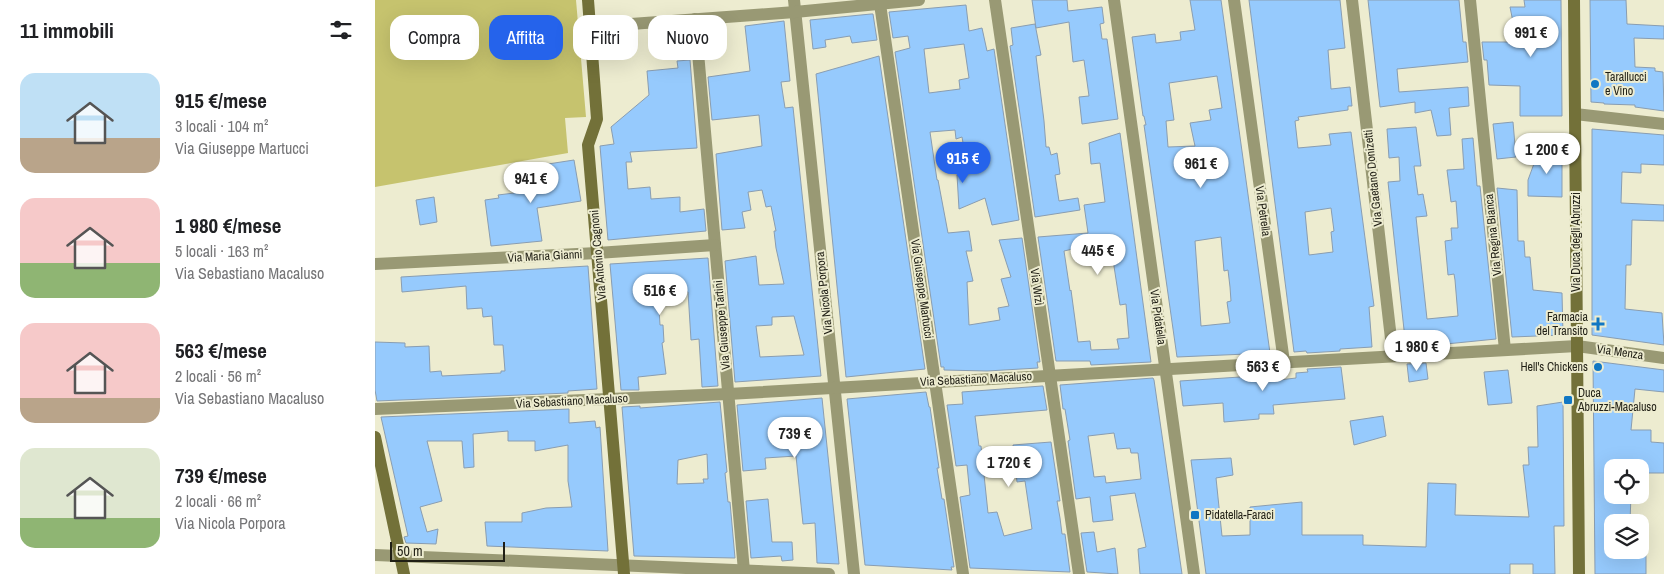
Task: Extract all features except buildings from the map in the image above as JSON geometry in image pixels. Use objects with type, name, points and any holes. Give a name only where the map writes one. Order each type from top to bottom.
[{"type":"main road","name":"Via Antonio Cagnoni","points":[[587,0],[589,15]]},
{"type":"main road","name":"Via Duca degli Abruzzi","points":[[1574,0],[1579,574]]},
{"type":"main road","name":"Via Antonio Cagnoni","points":[[593,60],[597,119],[588,145],[624,570]]},
{"type":"main road","points":[[375,437],[404,574]]},
{"type":"street","points":[[726,15],[795,6],[919,0]]},
{"type":"street","name":"Via Wrzì","points":[[995,0],[1079,574]]},
{"type":"street","name":"Via Pidatella","points":[[1114,0],[1194,574]]},
{"type":"street","name":"Via Petrella","points":[[1233,0],[1285,362]]},
{"type":"street","name":"Via Gaetano Donizetti","points":[[1353,0],[1393,356]]},
{"type":"street","name":"Via Regina Bianca","points":[[1470,0],[1505,350]]},
{"type":"street","name":"Via Giuseppe Martucci","points":[[880,2],[963,574]]},
{"type":"street","name":"Via Nicola Porpora","points":[[795,6],[854,574]]},
{"type":"street","name":"Via Giuseppe Tartini","points":[[699,60],[744,571]]},
{"type":"street","points":[[1575,114],[1664,124]]},
{"type":"street","name":"Via Maria Gianni","points":[[375,264],[715,245]]},
{"type":"street","name":"Via Sebastiano Macaluso","points":[[375,410],[729,394],[1577,346]]},
{"type":"street","name":"Via Menza","points":[[1577,346],[1664,358]]},
{"type":"street","points":[[375,555],[624,570],[829,574]]},
{"type":"shaded area","points":[[375,0],[576,0],[577,15],[573,15],[573,60],[581,60],[586,117],[565,118],[568,153],[375,187]]},
{"type":"place","name":"Tarallucci e Vino","points":[[1595,84]]},
{"type":"place","name":"Farmacia del Transito","points":[[1598,324]]},
{"type":"place","name":"Hell's Chickens","points":[[1598,367]]},
{"type":"place","name":"Duca Abruzzi-Macaluso","points":[[1568,400]]},
{"type":"place","name":"Pidatella-Faraci","points":[[1195,515]]}]
